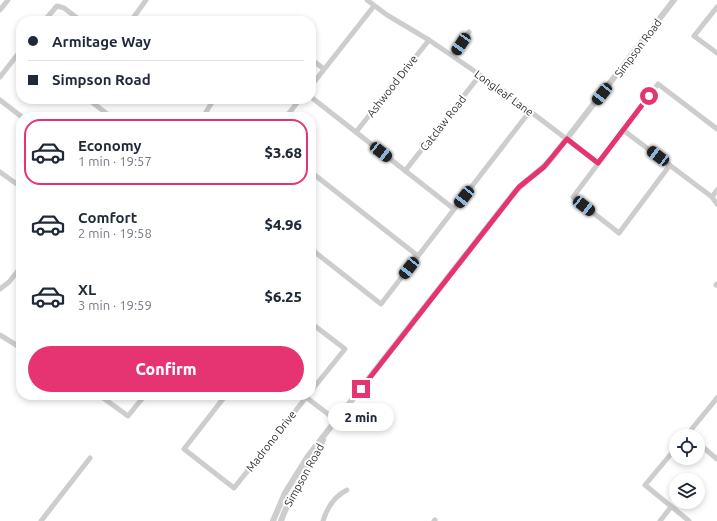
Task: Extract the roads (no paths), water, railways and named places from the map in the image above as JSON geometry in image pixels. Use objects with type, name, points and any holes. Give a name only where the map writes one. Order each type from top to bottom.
[{"type":"street","points":[[0,10],[8,0]]},
{"type":"street","points":[[135,16],[146,0]]},
{"type":"street","name":"Longleaf Lane","points":[[367,0],[480,75],[598,163]]},
{"type":"street","name":"Simpson Road","points":[[273,521],[284,493],[296,473],[328,430],[514,193],[524,182],[544,167],[567,139],[674,0]]},
{"type":"street","points":[[48,16],[57,6],[64,8],[74,16]]},
{"type":"street","points":[[316,79],[374,6]]},
{"type":"street","points":[[717,7],[694,36],[717,53]]},
{"type":"street","points":[[453,56],[468,32]]},
{"type":"street","name":"Ashwood Drive","points":[[356,132],[429,40]]},
{"type":"street","points":[[0,77],[16,56]]},
{"type":"street","points":[[316,63],[324,69]]},
{"type":"street","name":"Catclaw Road","points":[[405,171],[480,75]]},
{"type":"street","points":[[670,165],[619,232],[573,197],[658,84],[717,129]]},
{"type":"street","points":[[0,100],[16,112]]},
{"type":"street","points":[[316,101],[454,209]]},
{"type":"street","points":[[94,104],[105,112]]},
{"type":"street","points":[[290,112],[296,104]]},
{"type":"street","points":[[316,254],[380,304],[530,111]]},
{"type":"street","points":[[623,130],[712,197],[717,204]]},
{"type":"street","points":[[0,172],[16,183]]},
{"type":"street","points":[[316,176],[418,256]]},
{"type":"street","points":[[712,197],[717,190]]},
{"type":"street","points":[[0,289],[9,282],[16,273]]},
{"type":"street","points":[[316,327],[345,349],[316,385]]},
{"type":"street","points":[[0,335],[16,345]]},
{"type":"street","points":[[693,429],[717,398]]},
{"type":"street","points":[[106,400],[128,416],[141,400]]},
{"type":"street","name":"Madrono Drive","points":[[222,400],[184,449],[234,488],[303,400]]},
{"type":"street","points":[[311,400],[336,420]]},
{"type":"street","name":"Simpson Road","points":[[281,521],[295,489],[313,460],[328,430]]},
{"type":"street","points":[[705,449],[717,459]]},
{"type":"street","points":[[669,456],[645,485],[669,505]]},
{"type":"street","points":[[41,521],[90,458]]},
{"type":"street","points":[[324,521],[334,500],[347,490]]},
{"type":"street","points":[[660,521],[669,509]]},
{"type":"street","points":[[674,509],[689,521]]}]
